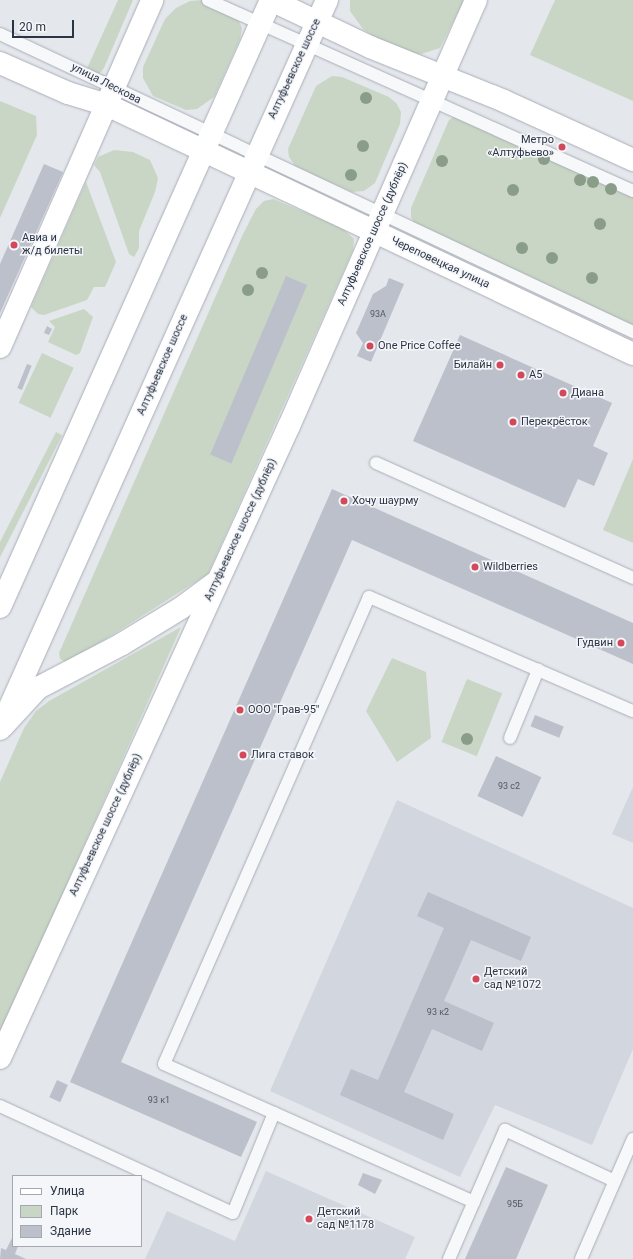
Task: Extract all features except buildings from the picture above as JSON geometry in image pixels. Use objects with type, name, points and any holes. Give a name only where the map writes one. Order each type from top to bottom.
[{"type":"main road","points":[[0,347],[152,0]]},
{"type":"main road","points":[[0,607],[271,0],[318,20],[370,47],[504,101],[633,160]]},
{"type":"main road","name":"Алтуфьевское шоссе","points":[[0,729],[252,163],[327,0]]},
{"type":"main road","name":"Алтуфьевское шоссе (дублёр)","points":[[0,1058],[217,582],[476,0]]},
{"type":"main road","name":"улица Лескова","points":[[0,63],[68,93],[110,97],[208,142]]},
{"type":"main road","name":"Череповецкая улица","points":[[208,142],[378,223],[633,354]]},
{"type":"main road","points":[[0,729],[38,688],[122,644],[181,608],[217,582]]},
{"type":"lane","points":[[208,0],[633,191]]},
{"type":"lane","name":"улица Лескова","points":[[0,34],[78,69],[110,97]]},
{"type":"lane","name":"Череповецкая улица","points":[[378,223],[633,332]]},
{"type":"lane","points":[[376,463],[633,578]]},
{"type":"lane","points":[[474,1202],[164,1064],[369,597],[633,711]]},
{"type":"lane","points":[[510,738],[538,670]]},
{"type":"lane","points":[[0,1106],[232,1213],[274,1113]]},
{"type":"lane","points":[[449,1259],[505,1130],[615,1181]]},
{"type":"lane","points":[[581,1259],[633,1139]]},
{"type":"shaded area","points":[[633,787],[633,843],[612,834]]},
{"type":"shaded area","name":"Детский сад №1072","points":[[397,800],[633,908],[633,1049],[592,1145],[495,1105],[460,1177],[270,1091]]},
{"type":"shaded area","name":"Детский сад №1178","points":[[266,1171],[415,1237],[405,1259],[145,1259],[167,1211],[235,1241]]},
{"type":"green space","points":[[118,0],[133,0],[104,68],[100,73],[85,73]]},
{"type":"green space","points":[[204,0],[237,17],[242,28],[240,39],[214,97],[197,109],[186,110],[153,96],[143,78],[143,67],[165,19],[176,8],[190,1]]},
{"type":"green space","points":[[350,0],[464,0],[440,48],[421,54],[410,53],[376,38],[363,29],[350,11]]},
{"type":"green space","points":[[555,0],[633,0],[633,101],[530,55]]},
{"type":"green space","points":[[332,76],[342,77],[389,97],[397,104],[401,112],[400,124],[375,183],[364,191],[352,192],[296,167],[289,157],[288,149],[316,86]]},
{"type":"green space","points":[[0,101],[36,116],[37,135],[0,218]]},
{"type":"green space","points":[[456,115],[633,186],[633,325],[416,226],[411,217],[411,208],[449,120]]},
{"type":"green space","points":[[114,150],[133,152],[150,160],[158,178],[155,192],[139,231],[139,248],[134,257],[129,254],[100,172],[94,165],[98,157]]},
{"type":"green space","points":[[86,182],[116,262],[105,287],[94,287],[87,300],[44,315],[38,314],[31,307]]},
{"type":"green space","points":[[273,199],[342,228],[354,239],[353,250],[208,574],[68,663],[60,659],[59,653],[243,234],[256,209],[264,201]]},
{"type":"green space","points":[[84,309],[93,317],[80,353],[76,355],[48,342],[55,327],[49,321]]},
{"type":"green space","points":[[42,353],[74,368],[50,418],[19,403]]},
{"type":"green space","points":[[56,432],[62,435],[0,557],[0,542]]},
{"type":"green space","points":[[633,459],[633,543],[603,530]]},
{"type":"green space","points":[[181,627],[0,1035],[0,782],[24,728],[36,711],[49,701]]},
{"type":"green space","points":[[392,658],[426,672],[431,738],[397,762],[366,711]]},
{"type":"green space","points":[[467,679],[502,693],[477,756],[442,742]]},
{"type":"place","name":"Метро «Алтуфьево»","points":[[562,147]]},
{"type":"place","name":"Авиа и ж/д билеты","points":[[14,245]]},
{"type":"place","name":"One Price Coffee","points":[[370,346]]},
{"type":"place","name":"Билайн","points":[[500,365]]},
{"type":"place","name":"А5","points":[[521,375]]},
{"type":"place","name":"Диана","points":[[563,393]]},
{"type":"place","name":"Перекрёсток","points":[[513,422]]},
{"type":"place","name":"Хочу шаурму","points":[[344,501]]},
{"type":"place","name":"Wildberries","points":[[475,567]]},
{"type":"place","name":"Гудвин","points":[[621,643]]},
{"type":"place","name":"ООО \"Грав-95\"","points":[[240,710]]},
{"type":"place","name":"Лига ставок","points":[[243,755]]},
{"type":"place","name":"Детский сад №1072","points":[[476,979]]},
{"type":"place","name":"Детский сад №1178","points":[[309,1219]]}]
